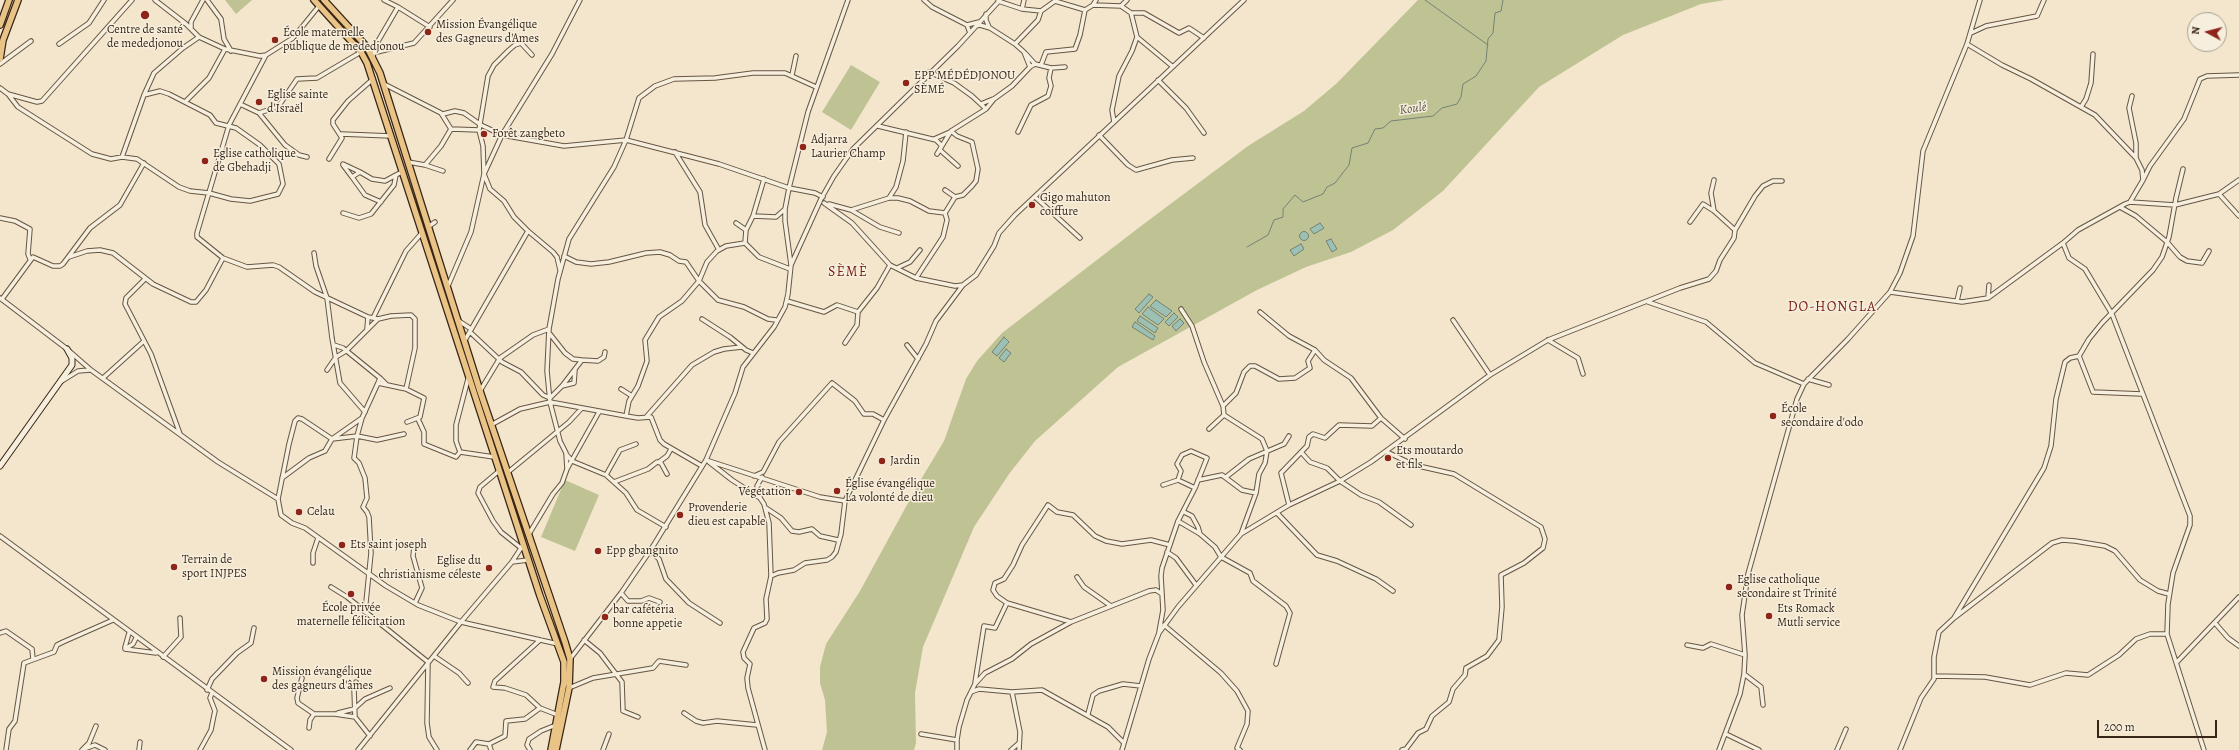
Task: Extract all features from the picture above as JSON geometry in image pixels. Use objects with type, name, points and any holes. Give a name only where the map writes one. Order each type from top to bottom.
[{"type":"main road","points":[[0,25],[10,0]]},
{"type":"main road","points":[[0,59],[3,40],[18,0]]},
{"type":"main road","points":[[314,0],[361,52],[372,79],[392,136],[421,234],[469,376],[522,547],[558,644],[565,669],[551,750]]},
{"type":"main road","points":[[325,0],[372,54],[465,340],[491,426],[570,659],[569,688],[556,750]]},
{"type":"street","points":[[59,44],[89,23],[104,0]]},
{"type":"street","points":[[8,94],[37,102],[42,101],[132,0]]},
{"type":"street","points":[[155,0],[199,37],[225,50],[260,56],[266,55],[293,38],[319,6]]},
{"type":"street","points":[[191,29],[191,22],[202,0]]},
{"type":"street","points":[[207,0],[221,19],[224,39],[231,51]]},
{"type":"street","points":[[384,0],[430,27]]},
{"type":"street","points":[[372,54],[414,43],[453,0]]},
{"type":"street","points":[[447,287],[470,232],[484,174],[502,135],[552,54],[580,0]]},
{"type":"street","points":[[570,659],[621,593],[650,551],[707,460],[735,394],[743,367],[753,352],[774,327],[776,320],[787,301],[790,267],[785,209],[789,188],[816,87],[848,0]]},
{"type":"street","points":[[924,0],[932,7],[967,25],[979,22]]},
{"type":"street","points":[[1022,9],[1024,0]]},
{"type":"street","points":[[1041,65],[1046,52],[1075,49],[1080,35],[1085,10],[1093,5],[1096,0]]},
{"type":"street","points":[[1121,6],[1127,0]]},
{"type":"street","points":[[771,576],[797,568],[805,562],[827,560],[836,552],[842,529],[845,501],[884,420],[918,359],[936,321],[963,285],[982,267],[999,232],[1099,135],[1244,0]]},
{"type":"street","points":[[1719,750],[1740,694],[1744,674],[1745,655],[1742,615],[1748,574],[1797,399],[1808,379],[1848,339],[1890,292],[1900,273],[1912,236],[1923,151],[1968,44],[1980,0]]},
{"type":"street","points":[[1971,33],[1986,26],[2037,16],[2044,0]]},
{"type":"street","points":[[790,267],[822,198],[853,149],[878,126],[929,72],[976,27],[999,1],[1022,9],[1041,11]]},
{"type":"street","points":[[1015,44],[1038,20],[1041,11],[1055,1],[1085,10]]},
{"type":"street","points":[[1093,5],[1121,6],[1131,13],[1144,13],[1179,34],[1189,28],[1204,38]]},
{"type":"street","points":[[372,54],[398,7]]},
{"type":"street","points":[[1114,122],[1112,110],[1119,76],[1132,51],[1137,37],[1131,13]]},
{"type":"street","points":[[986,14],[986,20],[990,28]]},
{"type":"street","points":[[967,25],[970,33]]},
{"type":"street","points":[[976,27],[980,25],[990,28],[1015,44],[1035,64],[1051,68],[1065,67]]},
{"type":"street","points":[[122,157],[144,95],[154,73],[183,48],[199,37]]},
{"type":"street","points":[[1137,37],[1172,66]]},
{"type":"street","points":[[0,64],[31,41]]},
{"type":"street","points":[[532,55],[524,45],[518,43],[494,65],[485,87],[479,130],[483,146],[484,174],[493,193],[504,201],[514,218],[557,257],[560,271]]},
{"type":"street","points":[[1968,44],[2002,65],[2095,115],[2136,158],[2142,170],[2143,180]]},
{"type":"street","points":[[186,101],[209,78],[225,50]]},
{"type":"street","points":[[259,113],[274,108],[280,104],[297,79],[317,78],[361,52]]},
{"type":"street","points":[[1024,52],[1030,67]]},
{"type":"street","points":[[2081,107],[2086,99],[2091,83],[2093,54]]},
{"type":"street","points":[[266,55],[229,125],[196,235],[202,242],[223,258],[247,267],[273,265],[279,267],[299,282],[327,298],[368,317],[378,319],[402,315],[414,316],[415,348],[406,389]]},
{"type":"street","points":[[792,75],[796,56]]},
{"type":"street","points":[[981,104],[994,99],[1012,86],[1030,67],[1035,64]]},
{"type":"street","points":[[1018,132],[1031,105],[1048,96],[1051,86],[1049,78],[1051,68]]},
{"type":"street","points":[[666,527],[637,510],[626,493],[606,475],[572,461],[566,453],[557,431],[550,400],[547,363],[550,334],[549,329],[560,271],[569,239],[614,167],[626,140],[639,98],[664,82],[674,79],[715,78],[776,71],[792,75],[816,87]]},
{"type":"street","points":[[929,72],[954,83],[986,109]]},
{"type":"street","points":[[2130,202],[2150,166],[2184,119],[2200,79],[2212,76],[2239,75]]},
{"type":"street","points":[[329,159],[342,138],[341,134],[333,124],[333,120],[348,101],[372,79]]},
{"type":"street","points":[[1158,80],[1186,108],[1204,133]]},
{"type":"street","points":[[383,84],[443,114],[451,129]]},
{"type":"street","points":[[0,88],[8,94],[18,107],[92,154],[111,159],[133,157],[179,187],[190,191],[250,201],[278,194],[283,184],[279,164],[260,145],[236,128],[229,125],[216,123],[210,115],[186,101],[163,91],[144,95]]},
{"type":"street","points":[[2132,96],[2129,108],[2136,143],[2136,158]]},
{"type":"street","points":[[933,140],[951,132],[986,109],[994,99]]},
{"type":"street","points":[[240,104],[259,113],[285,145],[299,156],[307,158]]},
{"type":"street","points":[[443,114],[455,111],[464,113],[480,125],[502,135],[564,146],[626,140],[675,152],[789,188],[815,193],[822,198],[824,203],[852,223],[890,265],[916,278],[955,286],[963,285]]},
{"type":"street","points":[[878,126],[933,140],[941,145]]},
{"type":"street","points":[[451,129],[479,130]]},
{"type":"street","points":[[425,165],[441,146],[451,129]]},
{"type":"street","points":[[890,198],[896,187],[903,161],[906,132]]},
{"type":"street","points":[[937,154],[941,145],[951,132]]},
{"type":"street","points":[[916,278],[943,237],[947,220],[945,213],[955,198],[963,195],[976,181],[978,169],[972,142],[951,132]]},
{"type":"street","points":[[341,134],[392,136]]},
{"type":"street","points":[[1099,135],[1128,165],[1136,170],[1172,160],[1193,158]]},
{"type":"street","points":[[940,150],[958,166]]},
{"type":"street","points":[[675,152],[700,192],[705,225],[719,250]]},
{"type":"street","points":[[408,162],[425,165],[443,171]]},
{"type":"street","points":[[144,163],[120,205],[90,228],[63,264],[57,267],[36,258],[30,259],[1,298],[67,348],[91,370],[239,476],[278,499]]},
{"type":"street","points":[[381,202],[365,195],[343,164],[378,181],[389,180],[402,172]]},
{"type":"street","points":[[1954,618],[2044,468],[2051,446],[2060,375],[2065,362],[2070,358],[2079,356],[2089,339],[2153,270],[2162,257],[2167,242],[2183,169]]},
{"type":"street","points":[[352,177],[360,172]]},
{"type":"street","points":[[342,214],[359,218],[367,216],[374,211],[394,185],[396,175]]},
{"type":"street","points":[[745,243],[746,230],[753,216],[764,179]]},
{"type":"street","points":[[1714,180],[1711,193],[1714,211]]},
{"type":"street","points":[[1890,292],[1968,302],[1988,298],[2063,243],[2078,230],[2130,202],[2175,205],[2218,194],[2239,180]]},
{"type":"street","points":[[1159,633],[1196,586],[1241,534],[1289,505],[1340,481],[1386,452],[1490,375],[1548,340],[1648,302],[1680,288],[1709,279],[1716,271],[1720,260],[1734,238],[1736,230],[1755,196],[1763,186],[1773,181],[1782,181]]},
{"type":"street","points":[[946,190],[955,198]]},
{"type":"street","points":[[2218,194],[2239,216]]},
{"type":"street","points":[[1035,197],[1080,238]]},
{"type":"street","points":[[852,210],[890,198],[906,200],[929,211],[945,213]]},
{"type":"street","points":[[824,203],[852,210],[880,227],[899,233]]},
{"type":"street","points":[[1690,222],[1703,204],[1714,211],[1736,230]]},
{"type":"street","points":[[2120,207],[2133,214],[2167,242],[2180,257],[2195,263],[2204,261],[2208,251]]},
{"type":"street","points":[[776,217],[785,209]]},
{"type":"street","points":[[753,216],[776,217],[785,221]]},
{"type":"street","points":[[0,218],[20,224],[30,230],[28,254],[30,259]]},
{"type":"street","points":[[428,227],[435,222]]},
{"type":"street","points":[[736,223],[746,230]]},
{"type":"street","points":[[465,340],[528,231]]},
{"type":"street","points":[[373,318],[406,251],[421,234]]},
{"type":"street","points":[[626,416],[629,401],[638,386],[647,360],[645,343],[646,336],[659,317],[682,301],[699,281],[708,262],[719,250],[726,246],[745,243],[765,260],[790,267]]},
{"type":"street","points":[[2063,243],[2069,258],[2085,269],[2112,314],[2190,516],[2190,525],[2173,573],[2169,594],[2167,634],[2204,750]]},
{"type":"street","points":[[68,257],[87,251],[100,250],[113,253],[158,288],[191,302],[196,302],[206,290],[223,258]]},
{"type":"street","points":[[897,268],[910,262],[920,250]]},
{"type":"street","points":[[564,256],[576,262],[591,264],[609,262],[646,253],[660,252],[686,262],[699,281],[718,300],[744,307],[768,319],[776,320]]},
{"type":"street","points":[[314,253],[316,266],[327,298],[340,383],[365,412]]},
{"type":"street","points":[[845,343],[857,325],[858,312],[879,284],[890,265]]},
{"type":"street","points":[[145,279],[125,301],[151,354],[181,435]]},
{"type":"street","points":[[1988,298],[1989,285]]},
{"type":"street","points":[[1957,301],[1960,288]]},
{"type":"street","points":[[787,301],[824,312],[837,305],[858,312]]},
{"type":"street","points":[[1648,302],[1706,322],[1755,363],[1804,384]]},
{"type":"street","points":[[1181,309],[1192,326],[1204,362],[1223,406],[1224,415]]},
{"type":"street","points":[[1260,312],[1289,336],[1315,350],[1324,360],[1351,378],[1381,418],[1405,439]]},
{"type":"street","points":[[367,329],[368,317]]},
{"type":"street","points":[[327,370],[336,357],[346,351],[378,319]]},
{"type":"street","points":[[702,319],[742,347],[753,352]]},
{"type":"street","points":[[458,320],[500,358],[521,372],[543,395],[550,400],[581,409],[638,418],[647,416],[692,365],[724,348],[742,347]]},
{"type":"street","points":[[1454,320],[1490,375]]},
{"type":"street","points":[[480,391],[500,358],[533,335],[549,329]]},
{"type":"street","points":[[550,334],[565,353],[573,359],[598,361],[604,357],[605,352]]},
{"type":"street","points":[[1548,340],[1578,358],[1583,374]]},
{"type":"street","points":[[103,378],[144,341]]},
{"type":"street","points":[[334,345],[346,351],[386,384]]},
{"type":"street","points":[[907,346],[918,359]]},
{"type":"street","points":[[0,466],[72,362],[67,348]]},
{"type":"street","points":[[1223,406],[1236,393],[1244,372],[1250,366],[1255,366],[1279,379],[1295,378],[1310,368],[1308,361],[1315,350]]},
{"type":"street","points":[[2079,356],[2093,392],[2142,394]]},
{"type":"street","points":[[562,386],[574,383],[576,368],[573,359]]},
{"type":"street","points":[[491,426],[520,409],[550,400],[582,360]]},
{"type":"street","points":[[57,384],[78,370],[91,370]]},
{"type":"street","points":[[460,452],[455,434],[469,376]]},
{"type":"street","points":[[366,612],[368,574],[371,553],[369,517],[368,512],[363,507],[367,498],[365,478],[359,463],[354,458],[357,436],[362,418],[380,378]]},
{"type":"street","points":[[1808,379],[1829,384]]},
{"type":"street","points":[[378,383],[406,389],[425,400],[421,415],[418,419],[407,422]]},
{"type":"street","points":[[765,750],[748,688],[747,678],[750,664],[744,658],[743,652],[754,628],[765,623],[766,599],[771,576],[769,523],[766,508],[760,498],[757,486],[779,442],[832,383],[855,401],[864,414],[873,414],[884,420]]},
{"type":"street","points":[[621,389],[632,396]]},
{"type":"street","points":[[507,473],[569,422],[581,409]]},
{"type":"street","points":[[528,536],[553,494],[562,483],[572,461],[599,412]]},
{"type":"street","points":[[1209,429],[1224,415]]},
{"type":"street","points":[[1224,415],[1262,439],[1267,451],[1265,463],[1259,474],[1256,493],[1241,534]]},
{"type":"street","points":[[647,416],[653,420],[660,440],[671,449],[702,466]]},
{"type":"street","points":[[404,434],[377,440],[357,436],[332,439],[298,418],[288,444],[278,499],[281,515],[318,538],[368,574],[415,603],[462,622],[558,644]]},
{"type":"street","points":[[282,478],[309,458],[325,451],[332,439],[362,418]]},
{"type":"street","points":[[1289,505],[1281,473],[1308,444],[1308,438],[1313,434],[1325,438],[1339,425],[1372,426],[1381,418]]},
{"type":"street","points":[[418,419],[425,435],[424,444],[456,457],[460,452]]},
{"type":"street","points":[[1226,477],[1249,459],[1284,444],[1289,436]]},
{"type":"street","points":[[606,475],[620,450],[636,444]]},
{"type":"street","points":[[614,482],[648,469],[667,456],[671,449]]},
{"type":"street","points":[[460,452],[494,457]]},
{"type":"street","points":[[1122,750],[1159,633],[1163,610],[1161,576],[1167,552],[1178,521],[1184,512],[1207,458],[1192,452],[1180,457],[1178,464],[1181,471],[1178,480]]},
{"type":"street","points":[[1301,452],[1310,462],[1327,468],[1340,481],[1361,495],[1379,502],[1411,525]]},
{"type":"street","points":[[1386,452],[1418,466],[1454,474],[1541,526],[1546,539],[1543,548],[1524,563],[1501,575],[1502,607],[1498,640],[1487,656],[1466,668],[1464,675],[1453,689],[1449,702],[1432,716],[1426,729],[1418,733],[1406,749],[1402,750]]},
{"type":"street","points":[[566,453],[568,469]]},
{"type":"street","points":[[707,460],[754,476],[762,475],[820,498],[845,501]]},
{"type":"street","points":[[707,460],[732,480],[760,498]]},
{"type":"street","points":[[659,462],[666,474]]},
{"type":"street","points":[[358,750],[428,662],[512,562],[522,547],[502,532],[493,521],[478,493],[480,487],[499,471]]},
{"type":"street","points":[[1198,480],[1216,475],[1226,477],[1242,490],[1256,493]]},
{"type":"street","points":[[1163,485],[1178,480],[1195,488]]},
{"type":"street","points":[[1072,622],[1007,603],[994,594],[993,586],[1007,574],[1022,545],[1048,505],[1057,512],[1073,516],[1095,536],[1106,542],[1122,544],[1151,540],[1170,545]]},
{"type":"street","points":[[766,508],[781,518],[792,531],[799,532],[812,529],[820,536],[838,540]]},
{"type":"street","points":[[1184,512],[1192,516],[1198,526],[1200,534]]},
{"type":"street","points":[[1277,513],[1317,555],[1337,561],[1376,579],[1393,591]]},
{"type":"street","points":[[1178,521],[1200,534],[1215,547],[1221,557],[1250,572],[1253,581],[1286,606],[1290,613],[1276,664]]},
{"type":"street","points":[[0,536],[163,658],[291,750]]},
{"type":"street","points":[[313,563],[313,553],[318,538]]},
{"type":"street","points":[[1900,750],[1911,719],[1934,676],[1934,657],[1937,636],[1943,627],[2052,543],[2062,540],[2093,544],[2115,551],[2140,580],[2158,591],[2169,594]]},
{"type":"street","points":[[414,547],[413,556],[422,588],[415,603]]},
{"type":"street","points":[[650,551],[659,559],[666,580],[689,603],[720,623]]},
{"type":"street","points":[[1167,552],[1176,558],[1196,586]]},
{"type":"street","points":[[512,562],[528,560]]},
{"type":"street","points":[[1077,577],[1084,587],[1111,606]]},
{"type":"street","points":[[331,587],[366,612],[428,662]]},
{"type":"street","points":[[957,750],[959,727],[971,692],[975,684],[985,673],[1012,659],[1031,644],[1072,622],[1149,591],[1156,590],[1162,594]]},
{"type":"street","points":[[621,593],[628,601],[641,601],[649,598],[660,602]]},
{"type":"street","points":[[2177,662],[2239,597]]},
{"type":"street","points":[[975,684],[984,626],[994,628],[1007,603]]},
{"type":"street","points":[[163,658],[181,637],[180,618]]},
{"type":"street","points":[[6,750],[9,730],[15,721],[24,663],[54,652],[57,645],[113,620]]},
{"type":"street","points":[[2215,623],[2228,638],[2239,646]]},
{"type":"street","points":[[1164,626],[1221,673],[1244,704],[1248,711],[1247,724],[1237,749]]},
{"type":"street","points":[[208,690],[212,679],[237,653],[251,643],[254,628]]},
{"type":"street","points":[[0,633],[6,631],[32,649],[33,659]]},
{"type":"street","points":[[125,648],[130,633]]},
{"type":"street","points":[[1934,676],[1985,677],[2030,685],[2066,673],[2088,675],[2119,655],[2136,639],[2150,634],[2167,634]]},
{"type":"street","points":[[125,648],[133,644],[136,638]]},
{"type":"street","points":[[540,640],[524,652],[493,685],[496,688],[505,688],[526,695],[540,708],[558,715]]},
{"type":"street","points":[[584,640],[600,653],[616,673],[623,689],[623,711],[638,717]]},
{"type":"street","points":[[1687,645],[1706,648],[1711,644],[1745,655]]},
{"type":"street","points":[[125,648],[129,651],[157,653]]},
{"type":"street","points":[[434,656],[459,673],[468,683]]},
{"type":"street","points":[[569,688],[593,678],[616,673],[629,674],[653,668],[659,661],[686,666]]},
{"type":"street","points":[[428,662],[427,723],[429,736],[437,750]]},
{"type":"street","points":[[1744,674],[1761,687],[1763,705]]},
{"type":"street","points":[[302,678],[297,698],[298,703],[314,714],[355,716]]},
{"type":"street","points":[[356,682],[354,689],[355,716],[370,736]]},
{"type":"street","points":[[1088,714],[1091,700],[1099,691],[1123,684],[1141,686]]},
{"type":"street","points":[[335,714],[354,709],[365,699],[390,688]]},
{"type":"street","points":[[971,692],[979,689],[1012,692],[1042,690],[1088,714],[1108,727],[1124,744]]},
{"type":"street","points":[[1012,692],[1020,732],[1019,750]]},
{"type":"street","points":[[200,750],[211,730],[215,711],[210,698],[212,693]]},
{"type":"street","points":[[470,750],[476,742],[489,744],[505,736],[506,721],[525,719],[540,708]]},
{"type":"street","points":[[684,713],[703,724],[717,721],[757,725]]},
{"type":"street","points":[[309,728],[310,720],[314,714]]},
{"type":"street","points":[[530,750],[527,745],[529,739],[541,731],[556,725]]},
{"type":"street","points":[[82,750],[89,743],[96,726]]},
{"type":"street","points":[[1837,750],[1846,729]]},
{"type":"street","points":[[602,750],[609,734]]},
{"type":"street","points":[[921,734],[958,740]]},
{"type":"street","points":[[1726,734],[1759,750]]},
{"type":"street","points":[[139,750],[140,742]]},
{"type":"street","points":[[1011,750],[1019,743]]},
{"type":"street","points":[[489,744],[491,750]]},
{"type":"street","points":[[82,750],[95,745],[105,750]]},
{"type":"green space","points":[[225,0],[252,0],[236,14]]},
{"type":"green space","points":[[1418,0],[1725,0],[1701,4],[1623,35],[1539,87],[1443,191],[1393,230],[1351,252],[1306,267],[1257,290],[1118,367],[1035,441],[1009,474],[974,527],[923,647],[915,693],[916,743],[914,750],[822,750],[827,732],[825,700],[820,683],[820,667],[826,644],[860,591],[920,481],[944,441],[966,379],[977,361],[1002,333],[1141,226],[1248,146],[1304,111],[1337,83]]},
{"type":"green space","points":[[851,65],[880,82],[851,130],[822,112]]},
{"type":"green space","points":[[565,480],[599,495],[575,551],[541,537]]},
{"type":"water","points":[[1320,223],[1324,228],[1314,234],[1310,229]]},
{"type":"water","points":[[1304,231],[1309,236],[1304,241],[1299,236]]},
{"type":"water","points":[[1331,239],[1337,249],[1332,252],[1326,241]]},
{"type":"water","points":[[1301,244],[1304,249],[1294,256],[1290,250]]},
{"type":"water","points":[[1149,294],[1153,297],[1139,313],[1135,309]]},
{"type":"water","points":[[1156,300],[1172,311],[1166,317],[1150,306]]},
{"type":"water","points":[[1148,307],[1164,319],[1158,325],[1142,314]]},
{"type":"water","points":[[1174,313],[1178,317],[1169,326],[1165,322]]},
{"type":"water","points":[[1140,316],[1158,328],[1155,333],[1137,321]]},
{"type":"water","points":[[1180,319],[1184,323],[1176,331],[1172,326]]},
{"type":"water","points":[[1135,322],[1155,336],[1153,340],[1132,327]]},
{"type":"water","points":[[1004,337],[1009,342],[997,356],[992,352]]},
{"type":"water","points":[[1006,349],[1011,353],[1004,362],[999,358]]},
{"type":"waterway","points":[[1425,0],[1488,45]]},
{"type":"waterway","name":"Koulé","points":[[1247,247],[1268,235],[1274,220],[1283,217],[1283,209],[1295,195],[1303,202],[1323,194],[1327,187],[1335,183],[1349,165],[1352,148],[1368,143],[1375,129],[1383,128],[1391,121],[1433,116],[1442,108],[1457,104],[1461,97],[1463,84],[1476,76],[1486,61],[1488,39],[1493,33],[1495,13],[1501,11],[1503,0]]},
{"type":"place","name":"Centre de santé de mededjonou","points":[[145,15]]},
{"type":"place","name":"Mission Évangélique des Gagneurs d'Ames","points":[[428,32]]},
{"type":"place","name":"École maternelle publique de mededjonou","points":[[275,40]]},
{"type":"place","name":"EPP MÉDÉDJONOU SÈMÉ","points":[[906,83]]},
{"type":"place","name":"Eglise sainte d'Israël","points":[[259,102]]},
{"type":"place","name":"Forêt zangbeto","points":[[484,134]]},
{"type":"place","name":"Adjarra Laurier Champ","points":[[803,147]]},
{"type":"place","name":"Eglise catholique de Gbehadji","points":[[205,161]]},
{"type":"place","name":"Gigo mahuton coiffure","points":[[1032,205]]},
{"type":"place","name":"École secondaire d'odo","points":[[1773,416]]},
{"type":"place","name":"Ets moutardo et fils","points":[[1388,458]]},
{"type":"place","name":"Jardin","points":[[882,461]]},
{"type":"place","name":"Église évangélique La volonté de dieu","points":[[837,491]]},
{"type":"place","name":"Végétation","points":[[799,492]]},
{"type":"place","name":"Celau","points":[[299,512]]},
{"type":"place","name":"Provenderie dieu est capable","points":[[680,515]]},
{"type":"place","name":"Ets saint joseph","points":[[342,545]]},
{"type":"place","name":"Epp gbangnito","points":[[598,551]]},
{"type":"place","name":"Terrain de sport INJPES","points":[[174,567]]},
{"type":"place","name":"Eglise du christianisme céleste","points":[[489,568]]},
{"type":"place","name":"Eglise catholique secondaire st Trinité","points":[[1729,587]]},
{"type":"place","name":"École privée maternelle félicitation","points":[[351,594]]},
{"type":"place","name":"Ets Romack Mutli service","points":[[1769,616]]},
{"type":"place","name":"bar cafétéria bonne appetie","points":[[605,617]]},
{"type":"place","name":"Mission évangélique des gagneurs d'âmes","points":[[264,679]]},
{"type":"district","name":"SÈMÈ","points":[[848,273]]},
{"type":"district","name":"DO-HONGLA","points":[[1832,308]]}]
